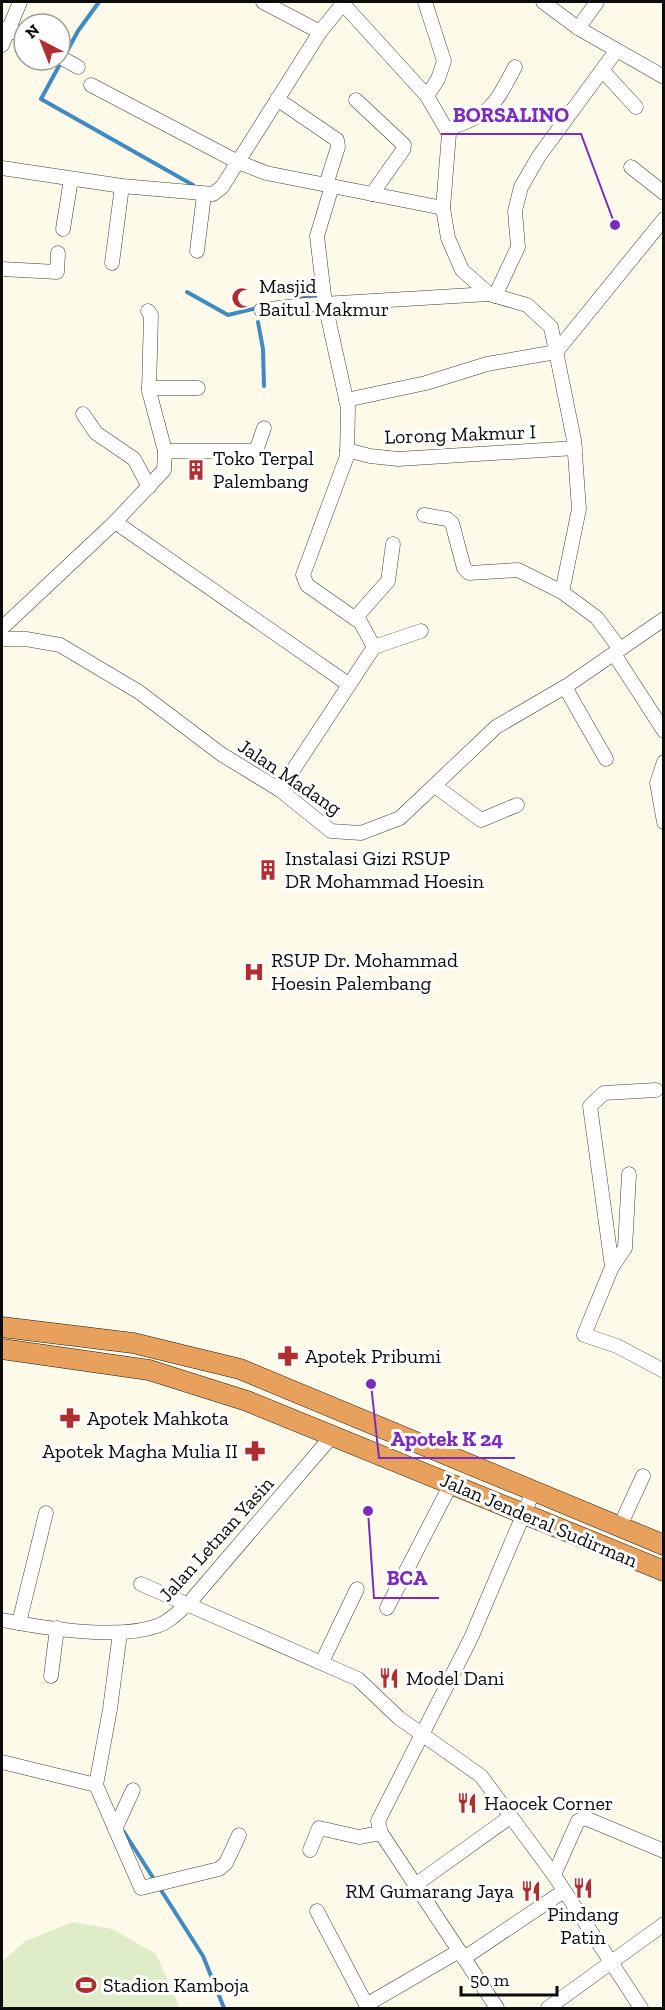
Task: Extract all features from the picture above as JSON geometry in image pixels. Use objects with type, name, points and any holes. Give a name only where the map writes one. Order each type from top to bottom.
[{"type":"highway","name":"Jalan Jenderal Sudirman","points":[[2,1327],[133,1343],[240,1369],[663,1545]]},
{"type":"highway","name":"Jalan Jenderal Sudirman","points":[[2,1349],[148,1370],[247,1401],[416,1468],[663,1571]]},
{"type":"highway","points":[[416,1468],[425,1447]]},
{"type":"street","points":[[2,45],[7,28],[20,2]]},
{"type":"street","points":[[263,2],[320,32]]},
{"type":"street","points":[[425,2],[444,61],[438,79],[427,96]]},
{"type":"street","points":[[543,2],[616,51],[663,77]]},
{"type":"street","points":[[578,27],[597,2]]},
{"type":"street","points":[[2,168],[122,186],[213,194],[222,187],[236,161],[320,32],[341,6],[345,6],[427,96],[447,129],[450,142],[443,208],[456,261],[462,270],[492,295]]},
{"type":"street","points":[[7,28],[12,31]]},
{"type":"street","points":[[492,295],[518,248],[515,211],[521,187],[539,156],[616,51]]},
{"type":"street","points":[[447,129],[475,120],[486,112],[496,102],[515,67]]},
{"type":"street","points":[[602,70],[636,107]]},
{"type":"street","points":[[91,85],[236,161],[266,173],[443,208]]},
{"type":"street","points":[[277,99],[337,140],[338,147],[317,236],[325,304],[346,400],[347,456],[303,578],[307,585],[357,620],[374,647]]},
{"type":"street","points":[[356,99],[404,145],[403,150],[372,194]]},
{"type":"street","points":[[631,167],[663,193]]},
{"type":"street","points":[[63,229],[71,179]]},
{"type":"street","points":[[112,263],[122,186]]},
{"type":"street","points":[[197,251],[204,195]]},
{"type":"street","points":[[346,400],[426,383],[487,364],[556,352],[663,219]]},
{"type":"street","points":[[2,268],[57,272],[58,253]]},
{"type":"street","points":[[261,310],[325,304],[492,295],[527,305],[546,320],[551,327],[575,448],[579,509],[562,592]]},
{"type":"street","points":[[2,628],[115,522],[164,470],[165,451],[148,387],[151,315],[147,311]]},
{"type":"street","points":[[148,387],[198,388]]},
{"type":"street","points":[[83,414],[96,433],[134,459],[149,487]]},
{"type":"street","points":[[165,451],[252,451],[257,448],[264,428]]},
{"type":"street","name":"Lorong Makmur I","points":[[346,450],[370,456],[398,459],[575,448]]},
{"type":"street","points":[[424,515],[447,519],[452,523],[464,568],[469,573],[518,570],[562,592],[597,618],[661,722]]},
{"type":"street","points":[[115,522],[348,684]]},
{"type":"street","points":[[357,620],[357,615],[388,581],[393,544]]},
{"type":"street","name":"Jalan Madang","points":[[2,639],[26,639],[60,645],[139,692],[221,754],[280,790],[331,831],[361,833],[400,818],[496,727],[565,687],[663,619]]},
{"type":"street","points":[[280,790],[374,647],[421,631]]},
{"type":"street","points":[[565,687],[606,759]]},
{"type":"street","points":[[661,769],[662,817]]},
{"type":"street","points":[[435,786],[481,820],[518,805]]},
{"type":"street","points":[[612,1267],[590,1106],[604,1093],[656,1090]]},
{"type":"street","points":[[629,1174],[626,1248],[612,1267],[584,1335],[617,1346],[663,1371]]},
{"type":"street","name":"Jalan Letnan Yasin","points":[[2,1620],[57,1628],[120,1633],[156,1627],[188,1604],[332,1436]]},
{"type":"street","points":[[620,1526],[643,1476]]},
{"type":"street","points":[[387,1608],[451,1484]]},
{"type":"street","points":[[497,2008],[381,1833],[378,1825],[380,1815],[423,1736],[471,1638],[533,1492]]},
{"type":"street","points":[[20,1623],[46,1513]]},
{"type":"street","points":[[141,1584],[322,1662],[366,1684],[399,1718],[481,1776],[554,1875],[641,2008]]},
{"type":"street","points":[[322,1662],[357,1588]]},
{"type":"street","points":[[51,1676],[57,1628]]},
{"type":"street","points":[[120,1633],[110,1709],[96,1785],[141,1888],[219,1869],[226,1863],[239,1835]]},
{"type":"street","points":[[2,1762],[96,1785]]},
{"type":"street","points":[[115,1829],[133,1790]]},
{"type":"street","points":[[415,1885],[510,1817]]},
{"type":"street","points":[[554,1875],[578,1821],[585,1818],[663,1851]]},
{"type":"street","points":[[310,1850],[319,1828],[359,1837],[381,1833]]},
{"type":"street","points":[[316,1911],[367,2007],[461,1954],[564,1891]]},
{"type":"street","points":[[548,2008],[663,1924]]},
{"type":"green space","name":"Stadion Kamboja","points":[[73,1922],[112,1929],[156,1954],[180,2008],[2,2008],[2,1962],[25,1941]]},
{"type":"waterway","points":[[99,2],[78,31],[41,99],[193,185]]},
{"type":"waterway","points":[[187,292],[228,315],[257,308]]},
{"type":"waterway","points":[[300,299],[317,295]]},
{"type":"waterway","points":[[258,322],[263,349],[264,386]]},
{"type":"waterway","points":[[124,1832],[203,1956],[224,2008]]},
{"type":"place","name":"BORSALINO","points":[[615,225]]},
{"type":"place","name":"Masjid Baitul Makmur","points":[[242,298]]},
{"type":"place","name":"Toko Terpal Palembang","points":[[196,470]]},
{"type":"place","name":"Instalasi Gizi RSUP DR Mohammad Hoesin","points":[[268,870]]},
{"type":"place","name":"RSUP Dr. Mohammad Hoesin Palembang","points":[[254,972]]},
{"type":"place","name":"Apotek Pribumi","points":[[288,1356]]},
{"type":"place","name":"Apotek K 24","points":[[371,1384]]},
{"type":"place","name":"Apotek Mahkota","points":[[70,1418]]},
{"type":"place","name":"Apotek Magha Mulia II","points":[[255,1451]]},
{"type":"place","name":"BCA","points":[[368,1511]]},
{"type":"place","name":"Model Dani","points":[[389,1678]]},
{"type":"place","name":"Haocek Corner","points":[[467,1803]]},
{"type":"place","name":"Pindang Patin","points":[[583,1888]]},
{"type":"place","name":"RM Gumarang Jaya","points":[[531,1891]]},
{"type":"place","name":"Stadion Kamboja","points":[[86,1985]]}]
